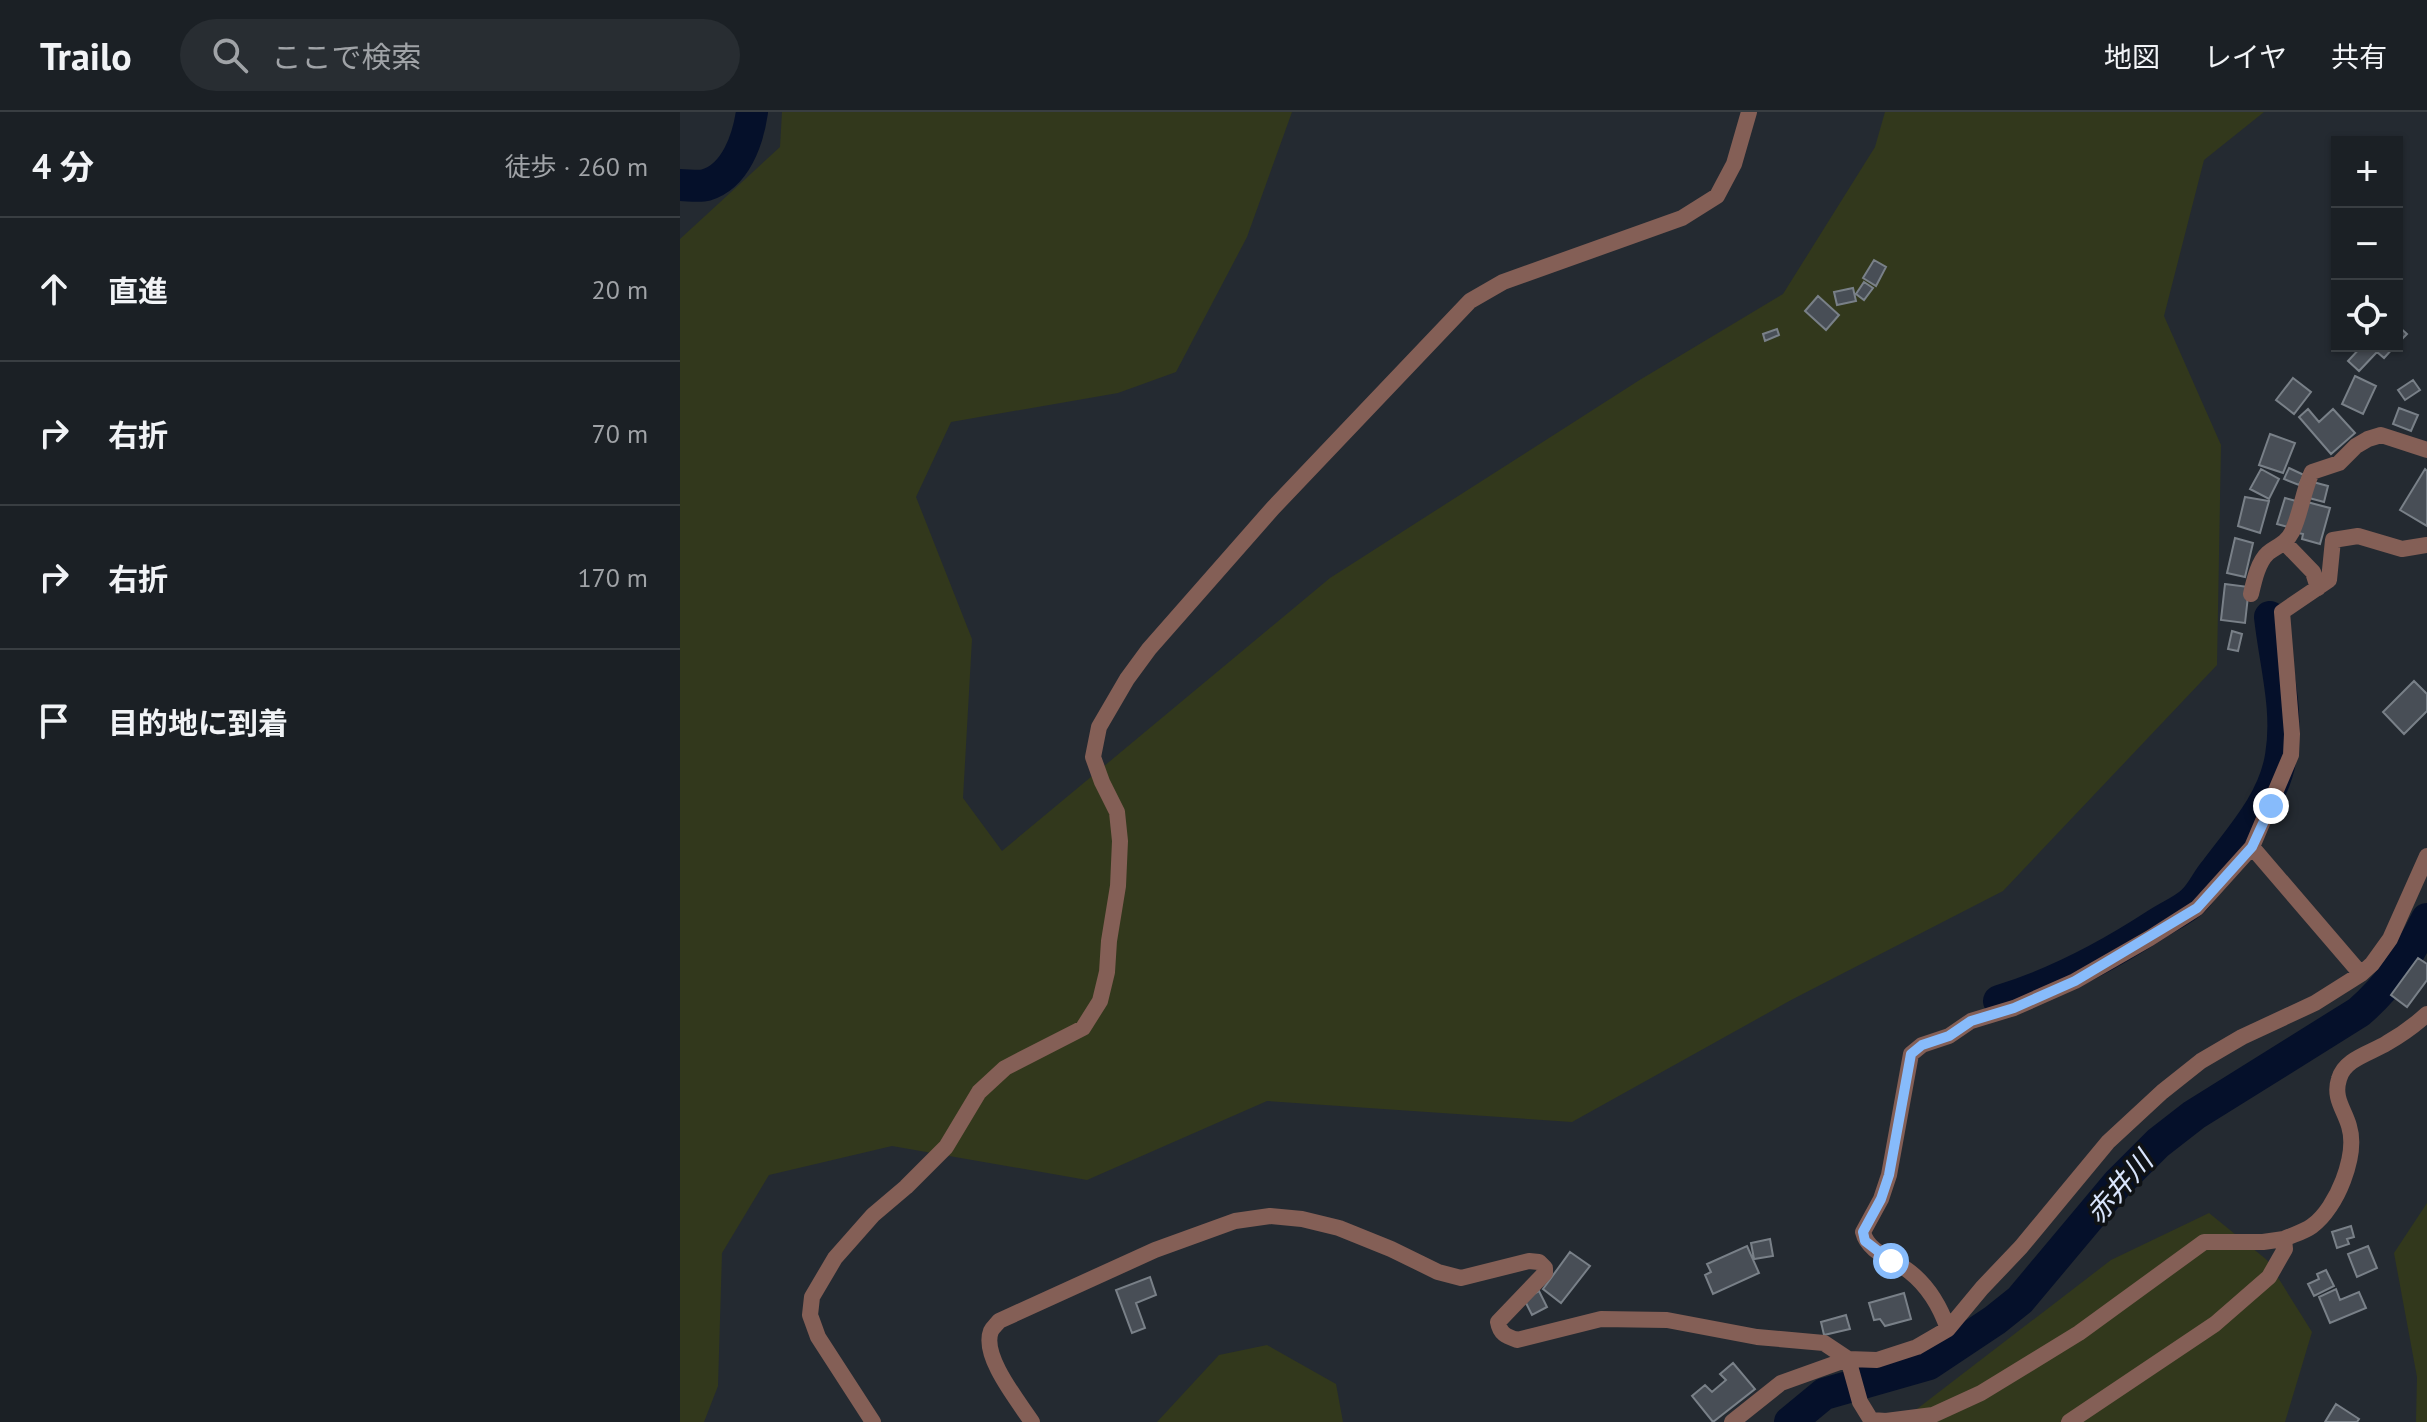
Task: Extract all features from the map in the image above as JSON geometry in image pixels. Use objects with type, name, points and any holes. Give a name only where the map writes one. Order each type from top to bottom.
[{"type":"street","points":[[873,1422],[818,1337],[810,1315],[812,1297],[835,1258],[873,1215],[946,1147],[979,1092],[1005,1068],[1083,1028],[1100,1001],[1107,972],[1118,886],[1120,841],[1117,812],[1093,757],[1099,727],[1127,679],[1149,649],[1273,508],[1437,332],[1470,301],[1503,282],[1682,218],[1717,196],[1734,164],[1749,112]]},
{"type":"street","points":[[2251,594],[2254,579],[2267,554],[2291,534],[2304,487],[2312,472],[2339,463],[2356,446],[2381,435],[2427,450]]},
{"type":"street","points":[[1948,1329],[1940,1306],[1925,1287],[1907,1269],[1865,1241],[1863,1232],[1881,1199],[1889,1175],[1911,1054],[1922,1045],[1949,1036],[1971,1021],[2014,1008],[2075,981],[2197,908],[2252,847],[2291,755],[2282,612],[2329,580],[2333,540],[2358,536],[2402,549],[2427,545]]},
{"type":"street","points":[[2284,542],[2313,572],[2318,588]]},
{"type":"street","points":[[2252,847],[2361,974]]},
{"type":"street","points":[[1732,1422],[1781,1383],[1877,1360],[1917,1347],[1948,1329],[2108,1142],[2162,1092],[2201,1061],[2242,1037],[2315,1003],[2361,974],[2390,939],[2427,856]]},
{"type":"street","points":[[1032,1422],[999,1373],[990,1344],[991,1331],[999,1321],[1155,1250],[1235,1221],[1270,1216],[1302,1219],[1339,1228],[1438,1272],[1461,1278],[1529,1261],[1539,1262],[1545,1273],[1498,1322],[1499,1330],[1505,1336],[1517,1340],[1601,1319],[1667,1320],[1757,1337],[1824,1343],[1850,1365],[1860,1402],[1871,1420],[1933,1415],[1981,1393],[2079,1333],[2204,1242],[2284,1239],[2313,1226],[2333,1201],[2344,1179],[2352,1150],[2350,1127],[2337,1101],[2339,1077],[2355,1058],[2387,1044],[2427,1014]]},
{"type":"street","points":[[2069,1422],[2226,1315],[2269,1277],[2285,1249],[2284,1239]]},
{"type":"green space","points":[[782,112],[1292,112],[1247,237],[1176,372],[1118,393],[951,422],[916,497],[972,639],[963,798],[1002,851],[1330,578],[1638,381],[1783,294],[1875,147],[1885,112],[2264,112],[2204,160],[2164,316],[2221,445],[2217,665],[2003,891],[1793,999],[1572,1122],[1267,1101],[1087,1180],[892,1146],[769,1175],[722,1253],[718,1386],[704,1422],[680,1422],[680,239],[780,147]]},
{"type":"green space","points":[[2427,1203],[2427,1422],[2416,1422],[2417,1377],[2394,1253]]},
{"type":"green space","points":[[2209,1213],[2267,1260],[2312,1332],[2285,1422],[1900,1422],[2111,1260]]},
{"type":"green space","points":[[1267,1345],[1336,1384],[1343,1422],[1157,1422],[1219,1355]]},
{"type":"building","points":[[1874,260],[1886,267],[1876,286],[1863,278]]},
{"type":"building","points":[[1864,282],[1873,288],[1864,300],[1856,294]]},
{"type":"building","points":[[1853,288],[1856,301],[1837,305],[1834,292]]},
{"type":"building","points":[[1818,296],[1839,315],[1826,330],[1805,311]]},
{"type":"building","points":[[1777,329],[1779,335],[1765,341],[1763,334]]},
{"type":"building","points":[[2356,352],[2377,352],[2359,371],[2348,361]]},
{"type":"building","points":[[2355,376],[2376,386],[2363,414],[2342,404]]},
{"type":"building","points":[[2293,378],[2311,392],[2294,414],[2276,400]]},
{"type":"building","points":[[2413,380],[2420,390],[2405,400],[2398,390]]},
{"type":"building","points":[[2399,408],[2418,415],[2411,431],[2393,424]]},
{"type":"building","points":[[2308,409],[2319,422],[2333,409],[2355,433],[2331,454],[2299,417]]},
{"type":"building","points":[[2270,434],[2295,443],[2283,473],[2259,465]]},
{"type":"building","points":[[2289,468],[2304,475],[2299,485],[2284,479]]},
{"type":"building","points":[[2261,469],[2279,479],[2269,499],[2250,489]]},
{"type":"building","points":[[2425,469],[2427,471],[2427,526],[2400,510]]},
{"type":"building","points":[[2313,482],[2328,486],[2324,502],[2309,498]]},
{"type":"building","points":[[2245,497],[2269,501],[2260,533],[2238,526]]},
{"type":"building","points":[[2285,498],[2296,501],[2288,527],[2277,524]]},
{"type":"building","points":[[2307,502],[2330,508],[2320,544],[2302,539],[2303,534],[2298,533]]},
{"type":"building","points":[[2235,538],[2253,543],[2245,577],[2227,573]]},
{"type":"building","points":[[2225,584],[2249,587],[2245,623],[2221,620]]},
{"type":"building","points":[[2232,631],[2242,634],[2238,651],[2228,649]]},
{"type":"building","points":[[2414,681],[2427,694],[2427,711],[2404,734],[2383,712]]},
{"type":"building","points":[[2418,958],[2427,964],[2427,980],[2407,1007],[2391,995]]},
{"type":"building","points":[[2351,1226],[2354,1237],[2347,1239],[2349,1244],[2337,1248],[2332,1232]]},
{"type":"building","points":[[1770,1239],[1773,1256],[1754,1259],[1751,1243]]},
{"type":"building","points":[[1747,1246],[1759,1273],[1713,1294],[1705,1275],[1711,1272],[1707,1264]]},
{"type":"building","points":[[2368,1246],[2377,1268],[2357,1277],[2348,1254]]},
{"type":"building","points":[[1570,1252],[1590,1266],[1561,1303],[1543,1289]]},
{"type":"building","points":[[2326,1270],[2334,1286],[2314,1296],[2308,1284],[2319,1279],[2317,1274]]},
{"type":"building","points":[[1150,1277],[1156,1295],[1136,1303],[1145,1328],[1132,1333],[1116,1290]]},
{"type":"building","points":[[2336,1289],[2340,1300],[2359,1292],[2366,1308],[2330,1323],[2319,1297]]},
{"type":"building","points":[[1539,1291],[1547,1307],[1532,1315],[1524,1299]]},
{"type":"building","points":[[1904,1293],[1911,1319],[1885,1326],[1880,1319],[1874,1320],[1869,1303]]},
{"type":"building","points":[[1846,1315],[1850,1329],[1824,1335],[1821,1322]]},
{"type":"building","points":[[1733,1363],[1755,1389],[1713,1422],[1692,1396],[1705,1385],[1712,1392],[1726,1380],[1720,1374]]},
{"type":"building","points":[[2336,1404],[2359,1419],[2357,1422],[2325,1422]]},
{"type":"waterway","points":[[680,185],[706,185],[725,174],[744,145],[752,112]]},
{"type":"waterway","points":[[1999,1001],[2081,968],[2185,907],[2199,894],[2245,831],[2271,788],[2283,739],[2282,704],[2270,617]]},
{"type":"waterway","name":"赤井川","points":[[1790,1422],[1824,1394],[1929,1364],[1995,1320],[2020,1300],[2118,1183],[2158,1143],[2194,1115],[2359,1012],[2370,1002],[2398,969],[2427,919]]},
{"type":"route","points":[[1891,1261],[1865,1241],[1863,1232],[1881,1199],[1889,1175],[1911,1054],[1922,1045],[1949,1036],[1971,1021],[2014,1008],[2075,981],[2197,908],[2252,847],[2271,806]]}]
